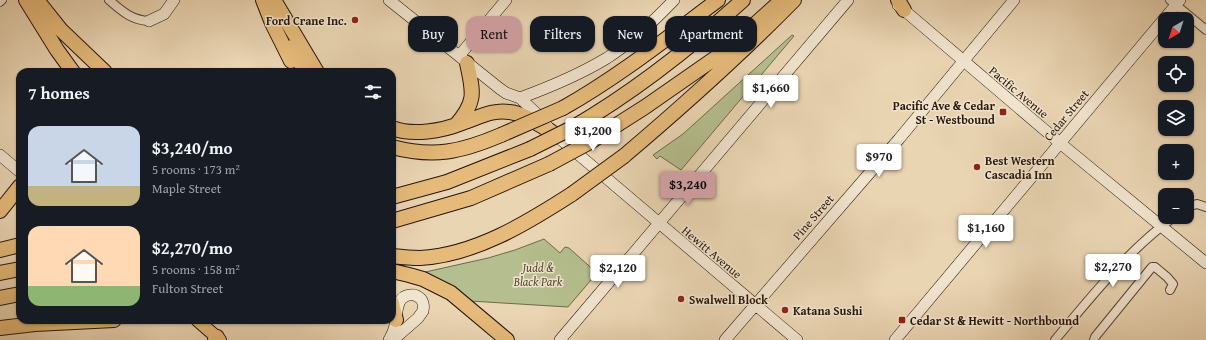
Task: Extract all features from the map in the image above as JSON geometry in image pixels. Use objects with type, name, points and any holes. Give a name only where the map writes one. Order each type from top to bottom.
[{"type":"highway","points":[[26,0],[38,8],[101,68]]},
{"type":"highway","points":[[263,0],[272,22],[295,68]]},
{"type":"highway","points":[[268,0],[303,68]]},
{"type":"highway","points":[[274,0],[315,68]]},
{"type":"highway","points":[[396,148],[410,152],[440,152],[468,148],[563,108],[612,78],[718,0]]},
{"type":"highway","points":[[396,196],[447,182],[530,149],[572,128],[629,93],[669,64],[743,0]]},
{"type":"highway","points":[[396,220],[471,198],[549,164],[590,142],[645,107],[724,52],[782,0]]},
{"type":"highway","points":[[396,256],[420,258],[447,254],[486,241],[535,218],[572,194],[624,156],[760,35],[794,0]]},
{"type":"highway","points":[[38,8],[57,50],[70,68]]},
{"type":"highway","points":[[454,126],[466,113],[472,99],[472,91],[463,60]]},
{"type":"highway","points":[[396,129],[413,132],[430,131],[454,126],[496,111],[510,112],[524,116],[552,132]]},
{"type":"highway","points":[[0,211],[16,191]]},
{"type":"highway","points":[[0,250],[16,246]]},
{"type":"highway","points":[[0,273],[16,270]]},
{"type":"highway","points":[[396,272],[410,274],[423,279],[451,293],[507,340]]},
{"type":"highway","points":[[0,298],[16,295]]},
{"type":"highway","points":[[0,328],[35,324]]},
{"type":"main road","points":[[201,324],[217,339]]},
{"type":"street","points":[[109,0],[127,15],[139,20],[149,21],[164,14],[174,0]]},
{"type":"street","name":"Hewitt Avenue","points":[[390,0],[506,93],[520,98],[537,114],[552,132],[658,224],[797,340]]},
{"type":"street","points":[[463,60],[506,0]]},
{"type":"street","points":[[520,98],[569,79],[607,58],[642,32],[674,0]]},
{"type":"street","points":[[560,340],[848,0]]},
{"type":"street","name":"Pacific Avenue","points":[[891,0],[901,5],[964,62],[1206,263]]},
{"type":"street","name":"Pine Street","points":[[725,340],[964,62],[1014,0]]},
{"type":"street","points":[[1175,2],[1206,30]]},
{"type":"street","name":"Cedar Street","points":[[895,340],[1060,143],[1175,2]]},
{"type":"street","points":[[0,155],[16,169]]},
{"type":"street","points":[[1194,205],[1197,204],[1206,207]]},
{"type":"street","points":[[1055,340],[1111,275],[1137,248],[1164,224]]},
{"type":"street","points":[[1094,340],[1152,267],[1155,267],[1161,271],[1173,284],[1170,290]]},
{"type":"street","points":[[393,340],[420,316],[423,311],[422,302],[418,296],[412,294],[402,298],[398,308],[396,320]]},
{"type":"street","points":[[389,340],[395,324]]},
{"type":"green space","points":[[792,35],[794,36],[681,170],[660,156],[657,159],[653,155],[683,134]]},
{"type":"green space","name":"Judd & Black Park","points":[[544,239],[560,253],[565,247],[569,248],[597,273],[568,307],[470,301],[421,273],[488,258]]},
{"type":"place","name":"Ford Crane Inc.","points":[[355,20]]},
{"type":"place","name":"Pacific Ave & Cedar St - Westbound","points":[[1003,112]]},
{"type":"place","name":"Best Western Cascadia Inn","points":[[977,167]]},
{"type":"place","name":"Swalwell Block","points":[[681,299]]},
{"type":"place","name":"Katana Sushi","points":[[785,310]]},
{"type":"place","name":"Cedar St & Hewitt - Northbound","points":[[902,320]]}]
